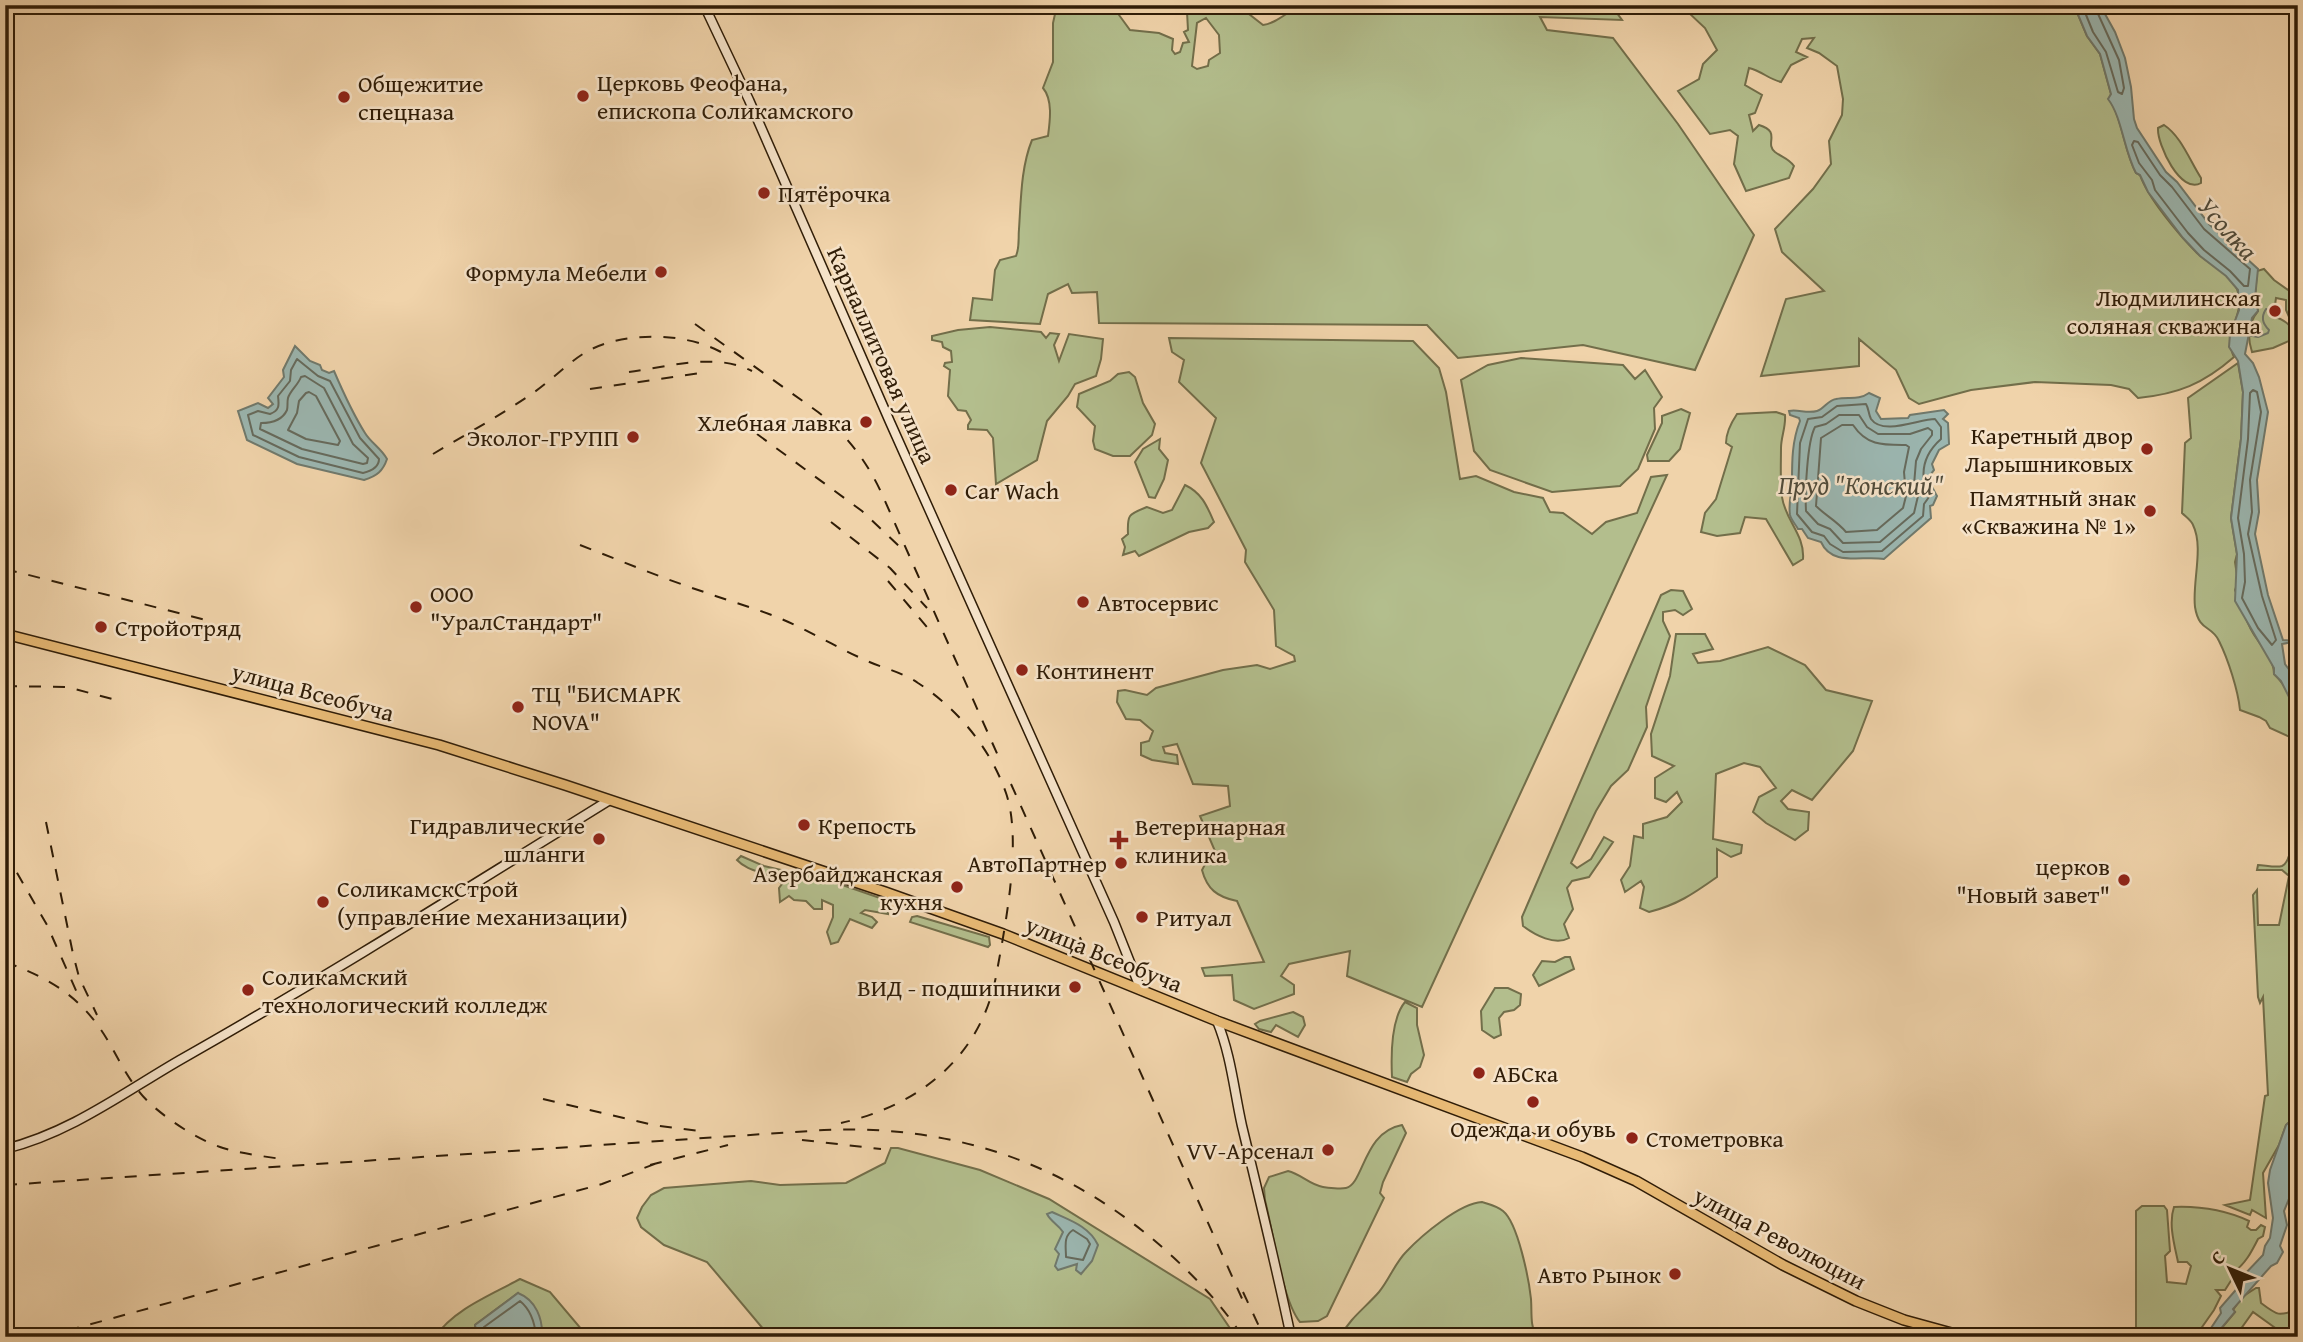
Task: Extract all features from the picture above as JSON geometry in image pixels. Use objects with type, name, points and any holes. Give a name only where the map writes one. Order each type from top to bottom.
[{"type":"main road","name":"улица Всеобуча","points":[[5,634],[439,745],[885,892],[1003,934],[1217,1021],[1582,1157]]},
{"type":"main road","name":"улица Революции","points":[[1582,1157],[1636,1181],[1783,1265],[1856,1301],[1904,1320],[1966,1337]]},
{"type":"street","name":"Карналлитовая улица","points":[[704,5],[749,100],[1123,943],[1141,990]]},
{"type":"street","points":[[5,1149],[24,1145],[66,1128],[311,983],[608,801]]},
{"type":"street","points":[[1217,1021],[1227,1046],[1239,1113],[1291,1337]]},
{"type":"green space","points":[[1057,5],[1118,5],[1119,15],[1130,30],[1159,33],[1173,39],[1172,50],[1175,54],[1180,52],[1183,43],[1189,42],[1184,32],[1188,30],[1187,12],[1171,5],[1243,5],[1249,14],[1263,25],[1302,5],[1611,5],[1622,20],[1540,17],[1547,30],[1613,38],[1678,124],[1754,235],[1695,370],[1583,345],[1458,358],[1427,325],[1099,323],[1097,292],[1072,293],[1068,284],[1048,294],[1040,324],[970,320],[973,298],[992,300],[995,270],[1000,260],[1016,256],[1022,183],[1028,150],[1032,140],[1048,136],[1050,105],[1043,88],[1053,62],[1053,23]],"holes":[[[1206,18],[1219,35],[1220,53],[1209,60],[1208,66],[1197,69],[1192,66],[1197,23]]]},
{"type":"green space","points":[[1685,5],[2074,5],[2087,36],[2100,54],[2111,94],[2109,99],[2136,173],[2181,236],[2197,253],[2230,279],[2237,289],[2239,307],[2231,339],[2234,357],[2201,381],[2166,394],[2138,398],[2129,389],[2111,385],[2035,382],[1971,390],[1919,404],[1909,398],[1896,370],[1859,339],[1859,366],[1761,376],[1786,299],[1824,291],[1782,252],[1775,229],[1813,189],[1831,164],[1829,141],[1842,115],[1843,99],[1837,66],[1807,48],[1814,38],[1802,39],[1796,52],[1807,57],[1791,65],[1781,82],[1749,68],[1745,85],[1762,95],[1755,113],[1749,115],[1753,131],[1759,125],[1770,131],[1772,149],[1794,166],[1789,178],[1746,191],[1734,164],[1738,136],[1730,130],[1710,134],[1678,91],[1699,79],[1703,64],[1717,50],[1705,28],[1690,14]]},
{"type":"green space","points":[[2164,125],[2180,142],[2201,178],[2201,183],[2193,185],[2186,182],[2172,166],[2159,136],[2158,128]]},
{"type":"green space","points":[[2264,269],[2274,280],[2298,297],[2298,328],[2286,310],[2286,300],[2276,298],[2271,309],[2272,316],[2287,323],[2298,337],[2273,348],[2252,352],[2249,330],[2258,311],[2255,298],[2257,271]]},
{"type":"green space","points":[[990,327],[1041,332],[1046,338],[1050,333],[1059,334],[1054,345],[1059,361],[1069,334],[1103,339],[1096,376],[1075,384],[1047,421],[1037,460],[996,484],[993,438],[987,430],[968,429],[971,420],[966,411],[958,410],[948,396],[950,370],[944,366],[945,363],[952,362],[951,351],[943,347],[942,342],[932,340],[932,336],[958,330]]},
{"type":"green space","points":[[1169,338],[1413,341],[1439,368],[1446,392],[1460,479],[1476,476],[1514,492],[1543,498],[1550,512],[1563,513],[1592,534],[1606,522],[1637,513],[1651,477],[1667,475],[1422,1007],[1347,976],[1350,951],[1289,964],[1281,976],[1294,985],[1294,994],[1254,1009],[1234,1000],[1232,975],[1205,976],[1202,968],[1264,962],[1237,901],[1214,891],[1202,870],[1211,853],[1215,851],[1200,816],[1230,806],[1228,786],[1193,784],[1177,744],[1163,747],[1165,753],[1177,755],[1178,764],[1152,760],[1141,755],[1141,743],[1149,741],[1153,731],[1140,720],[1126,719],[1117,702],[1118,691],[1147,695],[1156,688],[1223,670],[1257,665],[1270,669],[1295,661],[1294,656],[1276,646],[1274,610],[1245,562],[1246,550],[1201,463],[1216,418],[1179,382],[1184,360],[1172,352]]},
{"type":"green space","points":[[1521,358],[1623,365],[1635,379],[1645,370],[1662,397],[1654,408],[1655,429],[1638,469],[1620,486],[1552,492],[1490,470],[1474,451],[1461,380],[1488,365]]},
{"type":"green space","points":[[2238,363],[2243,392],[2241,439],[2231,518],[2237,554],[2235,562],[2238,582],[2235,590],[2250,628],[2269,658],[2274,674],[2290,697],[2296,715],[2298,743],[2270,728],[2266,721],[2259,717],[2240,710],[2235,684],[2222,648],[2213,632],[2199,621],[2195,607],[2198,544],[2192,523],[2182,513],[2185,443],[2191,438],[2188,398]]},
{"type":"green space","points":[[1129,372],[1135,377],[1143,403],[1155,424],[1152,435],[1130,456],[1113,456],[1095,449],[1095,426],[1077,407],[1079,394],[1110,381],[1118,374]]},
{"type":"green space","points":[[1681,409],[1690,413],[1680,449],[1669,461],[1648,461],[1647,455],[1662,423],[1662,416]]},
{"type":"green space","points":[[1776,412],[1785,415],[1781,448],[1782,497],[1803,550],[1803,559],[1793,565],[1766,519],[1745,517],[1740,533],[1717,536],[1701,532],[1705,513],[1716,499],[1732,447],[1726,443],[1726,439],[1735,417],[1737,414]]},
{"type":"green space","points":[[1160,439],[1159,449],[1168,460],[1164,479],[1155,498],[1149,497],[1135,462],[1143,449]]},
{"type":"green space","points":[[1185,485],[1200,496],[1214,522],[1208,528],[1189,532],[1139,556],[1135,551],[1123,555],[1125,547],[1122,539],[1128,534],[1130,516],[1147,507],[1163,513],[1172,510]]},
{"type":"green space","points":[[1671,590],[1683,591],[1692,609],[1683,615],[1675,610],[1663,612],[1663,621],[1670,636],[1646,707],[1647,727],[1628,770],[1611,786],[1571,863],[1577,868],[1591,859],[1604,837],[1613,842],[1589,877],[1572,881],[1567,888],[1573,909],[1564,924],[1569,938],[1558,941],[1545,938],[1523,926],[1522,917],[1661,595]]},
{"type":"green space","points":[[1676,634],[1705,634],[1713,649],[1693,654],[1698,663],[1720,661],[1768,647],[1805,665],[1826,690],[1872,701],[1853,751],[1812,800],[1792,790],[1781,801],[1788,809],[1809,812],[1808,830],[1795,840],[1753,812],[1759,797],[1776,788],[1760,767],[1744,763],[1716,774],[1713,839],[1742,845],[1741,853],[1731,857],[1717,849],[1717,877],[1685,898],[1649,912],[1640,908],[1644,887],[1641,881],[1625,892],[1621,880],[1630,866],[1634,836],[1643,838],[1643,824],[1667,817],[1682,802],[1677,792],[1666,802],[1655,798],[1655,778],[1674,766],[1652,756],[1651,734],[1670,676]]},
{"type":"green space","points":[[2293,826],[2298,826],[2298,900],[2294,946],[2298,969],[2298,1114],[2286,1125],[2279,1145],[2263,1173],[2266,1218],[2252,1210],[2250,1215],[2225,1205],[2250,1200],[2265,1096],[2268,1095],[2263,997],[2260,1003],[2258,997],[2253,895],[2257,890],[2258,925],[2279,925],[2289,876],[2282,870],[2257,870],[2258,865],[2279,867],[2285,863],[2291,848]]},
{"type":"green space","points":[[741,856],[764,866],[798,874],[802,871],[880,898],[881,903],[888,907],[888,914],[865,910],[861,913],[877,922],[872,928],[850,919],[838,942],[831,944],[827,932],[833,917],[833,905],[822,900],[822,909],[814,909],[806,901],[794,900],[789,896],[780,902],[779,888],[782,884],[742,865],[737,860]]},
{"type":"green space","points":[[917,916],[989,937],[990,945],[988,947],[910,922],[912,917]]},
{"type":"green space","points":[[1570,957],[1574,969],[1539,986],[1533,975],[1542,961],[1555,962]]},
{"type":"green space","points":[[1495,988],[1508,988],[1521,994],[1520,1005],[1514,1010],[1504,1012],[1499,1018],[1501,1035],[1494,1038],[1482,1030],[1481,1011]]},
{"type":"green space","points":[[1405,1002],[1417,1008],[1417,1025],[1424,1055],[1420,1067],[1411,1074],[1407,1082],[1392,1077],[1394,1028]]},
{"type":"green space","points":[[1293,1012],[1303,1017],[1305,1025],[1298,1037],[1276,1025],[1271,1032],[1259,1029],[1255,1024],[1260,1021]]},
{"type":"green space","points":[[1402,1125],[1406,1133],[1383,1182],[1380,1193],[1384,1198],[1327,1316],[1318,1321],[1300,1322],[1283,1282],[1265,1200],[1264,1188],[1269,1177],[1288,1171],[1318,1186],[1346,1188],[1357,1177],[1379,1137]]},
{"type":"green space","points":[[891,1148],[980,1170],[1049,1199],[1210,1299],[1236,1337],[770,1337],[707,1262],[664,1245],[641,1227],[637,1218],[651,1195],[664,1188],[751,1181],[780,1185],[846,1183],[885,1163]]},
{"type":"green space","points":[[1482,1202],[1503,1211],[1513,1227],[1528,1279],[1536,1337],[1340,1337],[1353,1318],[1379,1292],[1402,1256],[1413,1245],[1453,1214]]},
{"type":"green space","points":[[2142,1206],[2164,1206],[2167,1210],[2170,1251],[2165,1256],[2167,1282],[2186,1284],[2191,1266],[2187,1262],[2178,1262],[2172,1228],[2174,1207],[2222,1211],[2249,1221],[2247,1227],[2251,1230],[2256,1230],[2261,1225],[2265,1227],[2263,1236],[2258,1239],[2248,1258],[2232,1273],[2232,1279],[2225,1290],[2216,1290],[2221,1296],[2195,1337],[2136,1337],[2136,1211]]},
{"type":"green space","points":[[520,1279],[550,1292],[588,1337],[542,1337],[543,1333],[518,1293],[475,1325],[477,1337],[435,1337],[452,1318]]},
{"type":"green space","points":[[2259,1288],[2261,1303],[2275,1313],[2298,1310],[2298,1319],[2285,1335],[2253,1312],[2235,1337],[2214,1337],[2235,1312],[2233,1310],[2242,1297]]},
{"type":"water","points":[[2074,5],[2100,5],[2125,58],[2137,128],[2166,172],[2177,182],[2209,224],[2258,269],[2255,298],[2258,311],[2252,318],[2245,354],[2253,363],[2259,377],[2268,412],[2257,480],[2259,512],[2255,534],[2268,595],[2283,640],[2298,641],[2282,644],[2285,664],[2298,682],[2298,715],[2235,601],[2237,554],[2231,518],[2241,439],[2243,392],[2238,361],[2229,347],[2230,334],[2239,310],[2238,290],[2183,238],[2136,173],[2117,115],[2108,99],[2111,94],[2100,54],[2087,36]]},
{"type":"water","points":[[295,346],[310,361],[320,365],[322,370],[329,373],[334,371],[367,437],[387,459],[376,475],[364,480],[297,464],[247,440],[238,411],[258,403],[268,408],[273,404],[268,398],[284,377],[283,370]]},
{"type":"water","name":"Пруд \"Конский\"","points":[[1869,393],[1880,398],[1876,411],[1881,419],[1908,418],[1910,415],[1944,410],[1948,414],[1943,419],[1948,423],[1949,444],[1939,450],[1932,464],[1934,470],[1930,480],[1937,496],[1930,506],[1931,518],[1884,559],[1833,555],[1821,542],[1808,538],[1802,529],[1798,529],[1791,517],[1789,506],[1793,451],[1800,421],[1790,415],[1789,411],[1817,411],[1833,400],[1861,397]]},
{"type":"water","points":[[2298,1114],[2298,1154],[2291,1169],[2293,1189],[2284,1211],[2287,1225],[2280,1246],[2283,1252],[2277,1263],[2271,1266],[2233,1309],[2235,1312],[2214,1337],[2205,1337],[2221,1313],[2220,1308],[2241,1284],[2243,1276],[2263,1255],[2270,1238],[2273,1218],[2268,1183],[2270,1170],[2286,1125]]},
{"type":"water","points":[[1052,1212],[1084,1228],[1098,1245],[1092,1261],[1081,1274],[1076,1270],[1077,1264],[1058,1270],[1055,1266],[1059,1254],[1055,1249],[1063,1232],[1047,1214]]},
{"type":"water","points":[[518,1293],[534,1305],[541,1324],[542,1337],[477,1337],[475,1325]]},
{"type":"waterway","points":[[2247,335],[2258,337],[2268,333],[2263,315],[2266,309],[2275,311]]},
{"type":"railway","points":[[695,324],[818,412],[838,429],[862,458],[881,492],[999,758]]},
{"type":"railway","points":[[433,454],[518,403],[586,352],[601,345],[635,337],[672,338],[706,345],[721,352]]},
{"type":"railway","points":[[629,372],[691,362],[723,362],[752,371]]},
{"type":"railway","points":[[590,389],[701,373]]},
{"type":"railway","points":[[757,434],[862,511],[901,548]]},
{"type":"railway","points":[[831,522],[890,568],[927,608]]},
{"type":"railway","points":[[580,545],[779,618],[865,660],[912,679],[959,717],[982,745],[1000,777],[1011,812],[1011,881],[997,971],[990,1001],[978,1028],[963,1051],[944,1072],[922,1089],[870,1115],[841,1123]]},
{"type":"railway","points":[[5,569],[210,621]]},
{"type":"railway","points":[[888,581],[932,633]]},
{"type":"railway","points":[[5,686],[67,687],[120,701]]},
{"type":"railway","points":[[1011,784],[1244,1303]]},
{"type":"railway","points":[[46,822],[79,977],[97,1015]]},
{"type":"railway","points":[[5,852],[47,925],[78,995]]},
{"type":"railway","points":[[5,962],[54,984],[79,1004],[101,1030],[141,1094],[170,1119],[214,1145],[281,1159]]},
{"type":"railway","points":[[543,1099],[653,1125],[699,1131]]},
{"type":"railway","points":[[5,1185],[824,1130],[873,1130],[921,1135],[1012,1157],[1055,1175],[1096,1198],[1135,1225],[1183,1266],[1219,1305],[1243,1337]]},
{"type":"railway","points":[[802,1140],[881,1149]]},
{"type":"railway","points":[[650,1165],[728,1145]]},
{"type":"railway","points":[[44,1337],[602,1184],[660,1162]]},
{"type":"railway","points":[[1243,1292],[1264,1337]]},
{"type":"place","name":"Церковь Феофана, епископа Соликамского","points":[[583,96]]},
{"type":"place","name":"Общежитие спецназа","points":[[344,97]]},
{"type":"place","name":"Пятёрочка","points":[[764,193]]},
{"type":"place","name":"Формула Мебели","points":[[661,272]]},
{"type":"place","name":"Людмилинская соляная скважина","points":[[2275,311]]},
{"type":"place","name":"Хлебная лавка","points":[[866,422]]},
{"type":"place","name":"Эколог-ГРУПП","points":[[633,437]]},
{"type":"place","name":"Каретный двор Ларышниковых","points":[[2147,449]]},
{"type":"place","name":"Car Wach","points":[[951,490]]},
{"type":"place","name":"Памятный знак «Скважина № 1»","points":[[2150,511]]},
{"type":"place","name":"Автосервис","points":[[1083,602]]},
{"type":"place","name":"ООО \"УралСтандарт\"","points":[[416,607]]},
{"type":"place","name":"Стройотряд","points":[[101,627]]},
{"type":"place","name":"Континент","points":[[1022,670]]},
{"type":"place","name":"ТЦ \"БИСМАРК NOVA\"","points":[[518,707]]},
{"type":"place","name":"Крепость","points":[[804,825]]},
{"type":"place","name":"Гидравлические шланги","points":[[599,839]]},
{"type":"place","name":"Ветеринарная клиника","points":[[1119,840]]},
{"type":"place","name":"АвтоПартнер","points":[[1121,863]]},
{"type":"place","name":"церков \"Новый завет\"","points":[[2124,880]]},
{"type":"place","name":"Азербайджанская кухня","points":[[957,887]]},
{"type":"place","name":"СоликамскСтрой (управление механизации)","points":[[323,902]]},
{"type":"place","name":"Ритуал","points":[[1142,917]]},
{"type":"place","name":"ВИД - подшипники","points":[[1075,987]]},
{"type":"place","name":"Соликамский технологический колледж","points":[[248,990]]},
{"type":"place","name":"АБСка","points":[[1479,1073]]},
{"type":"place","name":"Одежда и обувь","points":[[1533,1102]]},
{"type":"place","name":"Стометровка","points":[[1632,1138]]},
{"type":"place","name":"VV-Арсенал","points":[[1328,1150]]},
{"type":"place","name":"Авто Рынок","points":[[1675,1274]]},
{"type":"water label","name":"Усолка","points":[[2228,228]]}]
